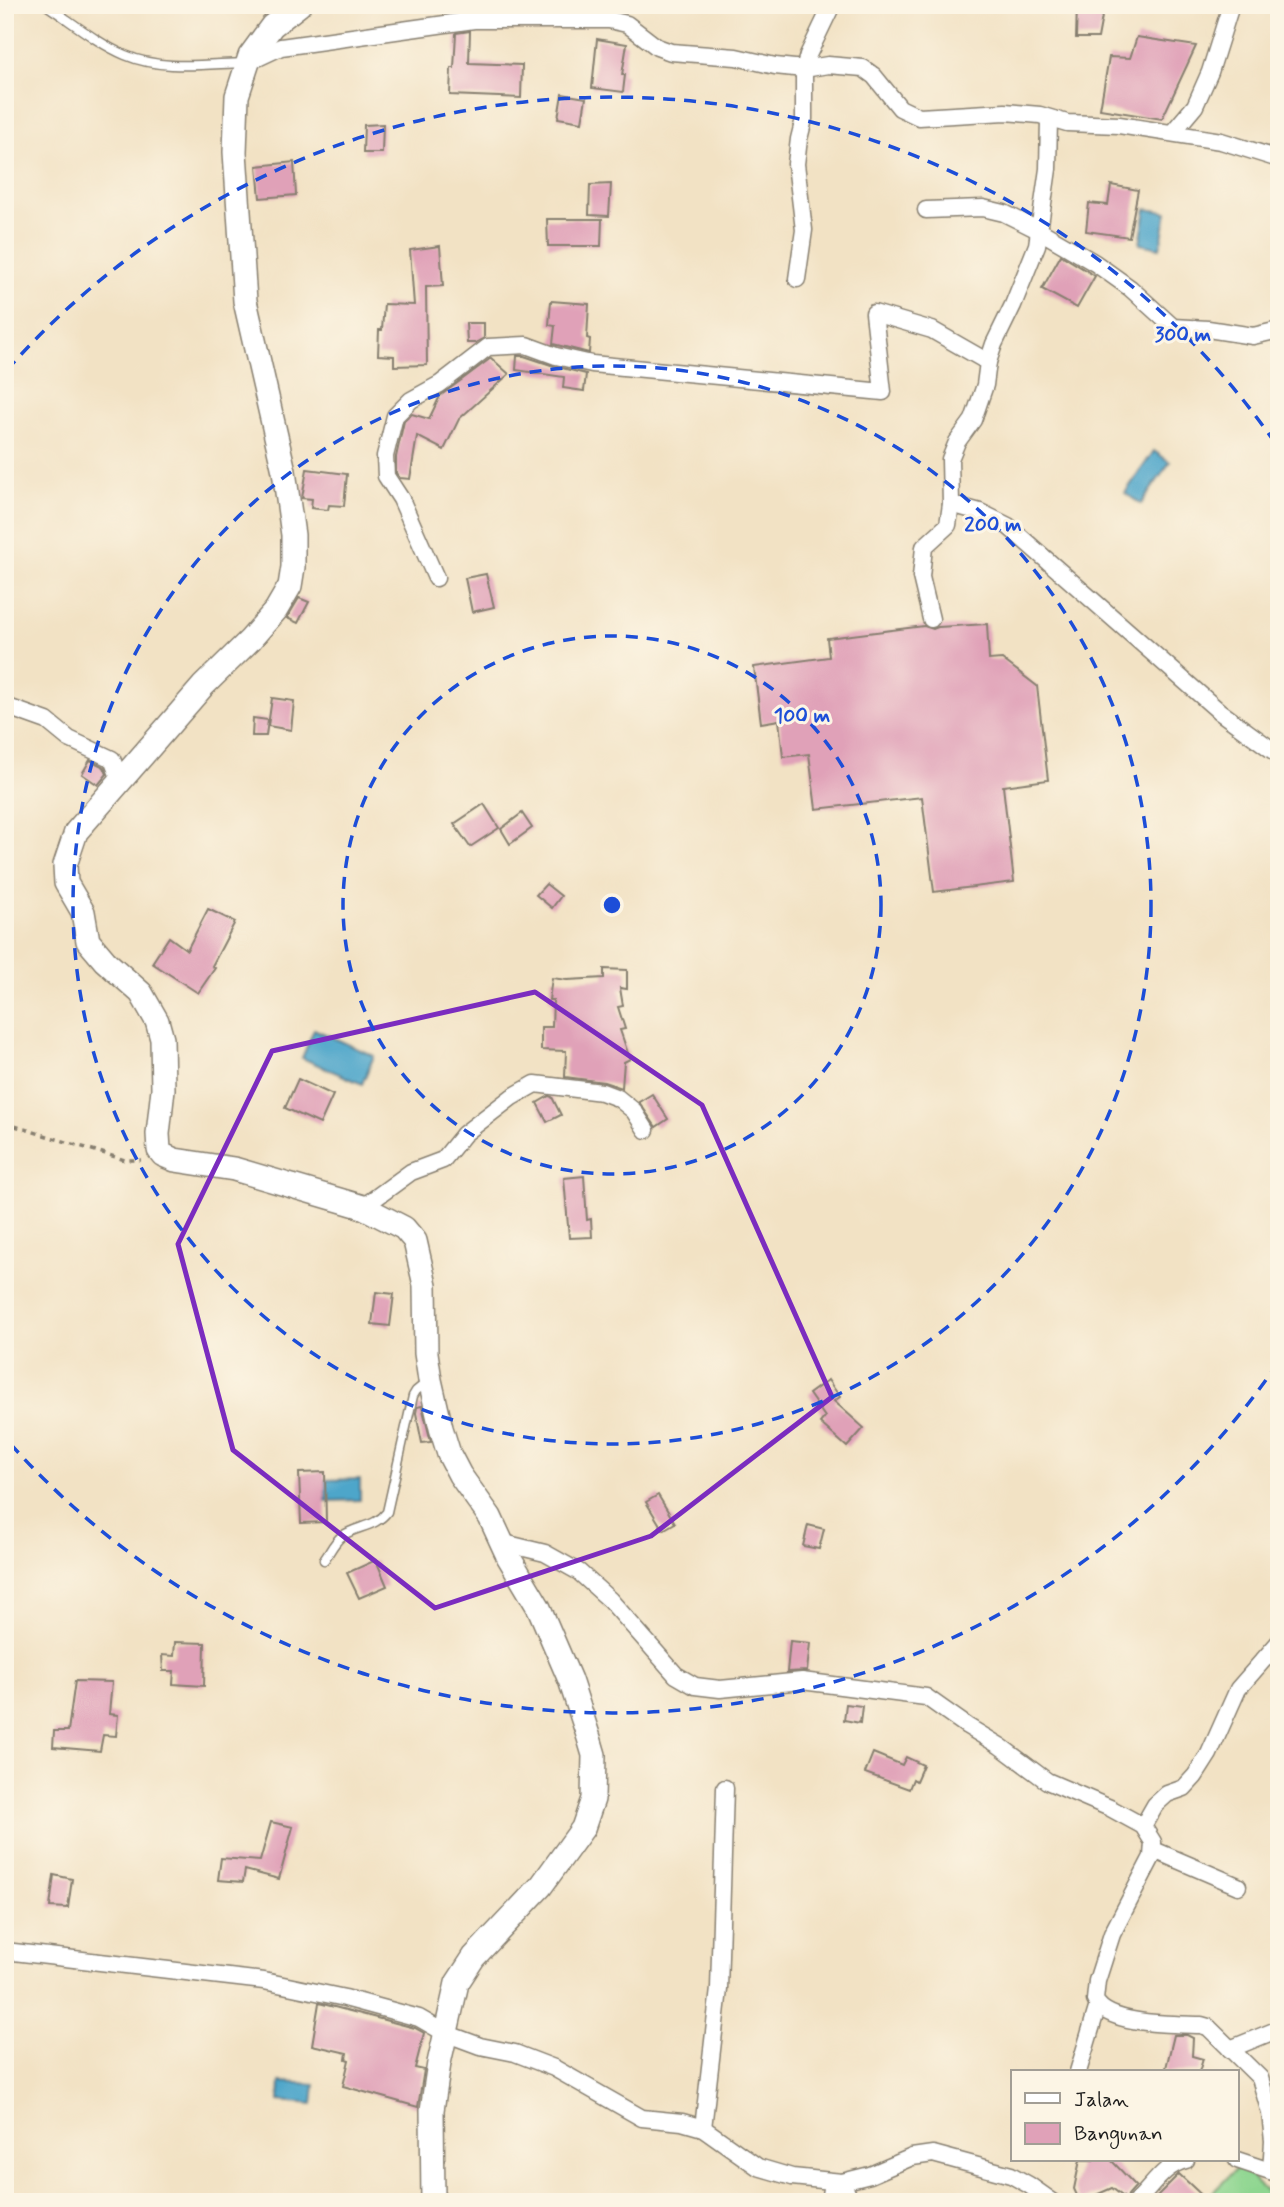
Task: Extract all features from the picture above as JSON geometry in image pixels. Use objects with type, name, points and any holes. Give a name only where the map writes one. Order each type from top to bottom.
[{"type":"street","points":[[299,5],[264,34],[247,63],[237,96],[235,141],[243,287],[284,471],[293,535],[290,586],[276,610],[250,640],[203,686],[76,832],[65,865],[66,883],[83,912],[88,941],[105,961],[141,993],[158,1021],[164,1070],[159,1150],[168,1158],[234,1169],[363,1207],[404,1228],[415,1241],[424,1277],[430,1380],[449,1454],[460,1475],[490,1517],[500,1542],[539,1608],[570,1680],[594,1755],[593,1799],[583,1828],[557,1866],[466,1968],[453,1995],[432,2110],[433,2202]]},
{"type":"street","points":[[797,279],[804,230],[796,164],[804,119],[804,69],[807,55],[832,5]]},
{"type":"street","points":[[1173,132],[1195,106],[1210,72],[1231,5]]},
{"type":"street","points":[[247,63],[281,47],[474,20],[609,20],[626,24],[657,47],[671,52],[736,57],[804,69],[828,65],[863,68],[874,76],[900,107],[919,117],[1005,113],[1040,115],[1067,123],[1119,125],[1173,132],[1221,141],[1279,159]]},
{"type":"street","points":[[931,619],[921,577],[924,547],[948,525],[951,504],[950,459],[957,442],[973,420],[985,385],[988,362],[1032,262],[1040,231],[1048,169],[1049,119]]},
{"type":"street","points":[[926,210],[983,208],[1004,213],[1040,231],[1124,283],[1173,327],[1208,329],[1245,336],[1279,330]]},
{"type":"street","points":[[436,578],[401,499],[386,476],[384,456],[395,416],[411,400],[440,384],[488,347],[526,345],[556,356],[592,364],[883,391],[874,313],[932,330],[988,362]]},
{"type":"street","points":[[951,504],[980,512],[1008,526],[1220,712],[1279,755]]},
{"type":"street","points":[[5,706],[47,721],[69,739],[112,759],[120,780]]},
{"type":"street","points":[[363,1207],[403,1177],[443,1160],[464,1134],[512,1097],[535,1084],[602,1092],[618,1098],[634,1111],[646,1130]]},
{"type":"street","points":[[500,1542],[545,1553],[590,1580],[676,1675],[687,1682],[708,1689],[720,1689],[802,1681],[926,1697],[1047,1781],[1110,1808],[1143,1826],[1150,1836],[1154,1850],[1112,1934],[1094,1994],[1098,2005],[1079,2070]]},
{"type":"street","points":[[1143,1826],[1155,1805],[1167,1794],[1184,1788],[1195,1776],[1209,1754],[1237,1689],[1279,1642]]},
{"type":"street","points":[[703,2128],[719,1989],[724,1788]]},
{"type":"street","points":[[1154,1850],[1238,1886]]},
{"type":"street","points":[[5,1951],[264,1981],[345,1998],[419,2018],[445,2033],[480,2046],[514,2053],[554,2068],[642,2118],[682,2122],[703,2128],[758,2167],[792,2177],[837,2182],[870,2175],[924,2154],[947,2156],[1011,2175],[1053,2202]]},
{"type":"street","points":[[1098,2005],[1148,2024],[1201,2025],[1213,2031],[1256,2071],[1263,2085],[1270,2113],[1275,2172],[1238,2160]]},
{"type":"street","points":[[1230,2049],[1279,2029]]},
{"type":"street","points":[[1011,2175],[1019,2162]]},
{"type":"street","points":[[1136,2202],[1178,2162]]},
{"type":"street","points":[[830,2202],[837,2182]]},
{"type":"street","points":[[837,2182],[851,2202]]},
{"type":"lane","points":[[46,5],[103,43],[138,59],[169,65],[247,63]]},
{"type":"lane","points":[[324,1560],[336,1541],[376,1522],[387,1512],[413,1396],[430,1380]]},
{"type":"path","points":[[5,1124],[125,1160],[150,1160],[159,1150]]},
{"type":"highlighted area","points":[[535,992],[702,1105],[832,1397],[651,1536],[435,1608],[233,1450],[178,1244],[272,1051]]},
{"type":"green space","points":[[1239,2166],[1269,2194],[1262,2202],[1203,2202]]},
{"type":"water","points":[[1146,209],[1167,212],[1160,248],[1140,244]]},
{"type":"water","points":[[1154,451],[1170,462],[1141,504],[1125,493]]},
{"type":"water","points":[[314,1029],[374,1056],[362,1084],[302,1058]]},
{"type":"water","points":[[360,1479],[360,1500],[326,1501],[325,1480]]},
{"type":"water","points":[[280,2082],[315,2084],[313,2104],[279,2101]]},
{"type":"building","points":[[1077,6],[1104,6],[1098,38],[1076,38]]},
{"type":"building","points":[[470,31],[469,63],[522,65],[521,98],[450,95],[456,33]]},
{"type":"building","points":[[1137,37],[1196,46],[1162,119],[1100,109],[1109,57],[1130,58]]},
{"type":"building","points":[[597,39],[627,44],[622,75],[625,75],[623,92],[592,88]]},
{"type":"building","points":[[562,94],[586,98],[582,122],[558,118]]},
{"type":"building","points":[[383,124],[382,153],[363,153],[364,125]]},
{"type":"building","points":[[294,162],[296,195],[260,198],[257,166]]},
{"type":"building","points":[[611,184],[609,216],[589,215],[590,185]]},
{"type":"building","points":[[1111,185],[1138,190],[1129,237],[1086,231],[1089,203],[1108,205]]},
{"type":"building","points":[[547,219],[602,219],[601,246],[548,246]]},
{"type":"building","points":[[440,246],[443,286],[426,287],[427,365],[394,366],[394,356],[378,355],[384,304],[414,305],[410,250]]},
{"type":"building","points":[[1061,255],[1095,276],[1077,308],[1042,289]]},
{"type":"building","points":[[551,301],[589,304],[589,353],[553,344],[555,326],[549,325]]},
{"type":"building","points":[[466,323],[484,323],[484,338],[475,343],[467,343]]},
{"type":"building","points":[[517,356],[586,374],[584,391],[563,388],[564,377],[516,370]]},
{"type":"building","points":[[491,358],[509,374],[459,419],[444,450],[417,436],[410,479],[400,478],[396,473],[396,457],[404,421],[412,414],[429,419],[440,396]]},
{"type":"building","points":[[307,469],[347,474],[344,506],[329,505],[328,510],[311,508],[312,499],[302,498]]},
{"type":"building","points":[[486,574],[494,607],[472,612],[465,578]]},
{"type":"building","points":[[299,598],[309,602],[298,623],[287,618]]},
{"type":"building","points":[[987,624],[989,660],[1002,659],[1037,686],[1048,780],[1003,786],[1014,882],[934,892],[922,797],[816,809],[809,754],[783,757],[779,720],[761,723],[754,667],[829,657],[827,638],[924,626],[933,629]]},
{"type":"building","points":[[272,698],[294,701],[291,730],[268,726]]},
{"type":"building","points":[[253,718],[268,720],[266,736],[252,736]]},
{"type":"building","points":[[90,760],[104,767],[107,774],[98,785],[82,774]]},
{"type":"building","points":[[484,804],[499,828],[470,847],[454,824]]},
{"type":"building","points":[[522,813],[532,828],[510,844],[501,829]]},
{"type":"building","points":[[546,884],[561,896],[552,908],[536,895]]},
{"type":"building","points":[[208,909],[235,922],[212,966],[215,968],[198,993],[152,963],[169,937],[187,950]]},
{"type":"building","points":[[604,969],[627,970],[627,989],[620,988],[623,1006],[618,1007],[625,1029],[620,1030],[630,1059],[624,1062],[622,1088],[604,1082],[565,1077],[566,1051],[541,1050],[541,1027],[552,1027],[553,1000],[549,1000],[552,978],[604,978]]},
{"type":"building","points":[[298,1079],[333,1095],[320,1124],[285,1108]]},
{"type":"building","points":[[652,1094],[668,1119],[656,1127],[639,1102]]},
{"type":"building","points":[[549,1096],[561,1115],[547,1122],[537,1103]]},
{"type":"building","points":[[584,1176],[587,1220],[591,1219],[592,1237],[569,1238],[564,1178]]},
{"type":"building","points":[[376,1292],[394,1294],[390,1326],[372,1324]]},
{"type":"building","points":[[828,1380],[840,1397],[834,1401],[864,1428],[847,1447],[820,1423],[825,1417],[809,1394]]},
{"type":"building","points":[[422,1406],[431,1442],[422,1443],[416,1413],[417,1407]]},
{"type":"building","points":[[325,1472],[326,1522],[301,1523],[299,1473]]},
{"type":"building","points":[[658,1495],[675,1523],[663,1530],[646,1502]]},
{"type":"building","points":[[808,1525],[824,1529],[819,1549],[803,1546]]},
{"type":"building","points":[[376,1560],[387,1586],[359,1598],[347,1573]]},
{"type":"building","points":[[790,1641],[810,1643],[807,1671],[787,1672]]},
{"type":"building","points":[[175,1642],[205,1643],[204,1686],[173,1684],[174,1671],[163,1671],[162,1655],[174,1656]]},
{"type":"building","points":[[75,1681],[112,1682],[109,1714],[118,1715],[116,1736],[103,1735],[100,1751],[53,1747],[54,1731],[68,1731]]},
{"type":"building","points":[[846,1704],[862,1706],[860,1723],[844,1720]]},
{"type":"building","points":[[873,1753],[902,1765],[906,1757],[923,1765],[909,1789],[865,1773]]},
{"type":"building","points":[[271,1822],[293,1827],[279,1879],[245,1870],[243,1882],[218,1880],[221,1858],[260,1861]]},
{"type":"building","points":[[54,1875],[72,1879],[68,1908],[50,1907]]},
{"type":"building","points":[[319,2003],[415,2028],[424,2033],[415,2068],[424,2070],[418,2107],[343,2086],[349,2060],[346,2059],[347,2053],[312,2045]]},
{"type":"building","points":[[1174,2035],[1193,2038],[1192,2056],[1203,2059],[1200,2070],[1165,2070]]},
{"type":"building","points":[[1080,2162],[1113,2162],[1136,2186],[1126,2202],[1123,2202],[1126,2199],[1112,2188],[1080,2202],[1074,2189]]},
{"type":"building","points":[[1179,2174],[1209,2202],[1151,2202]]}]
